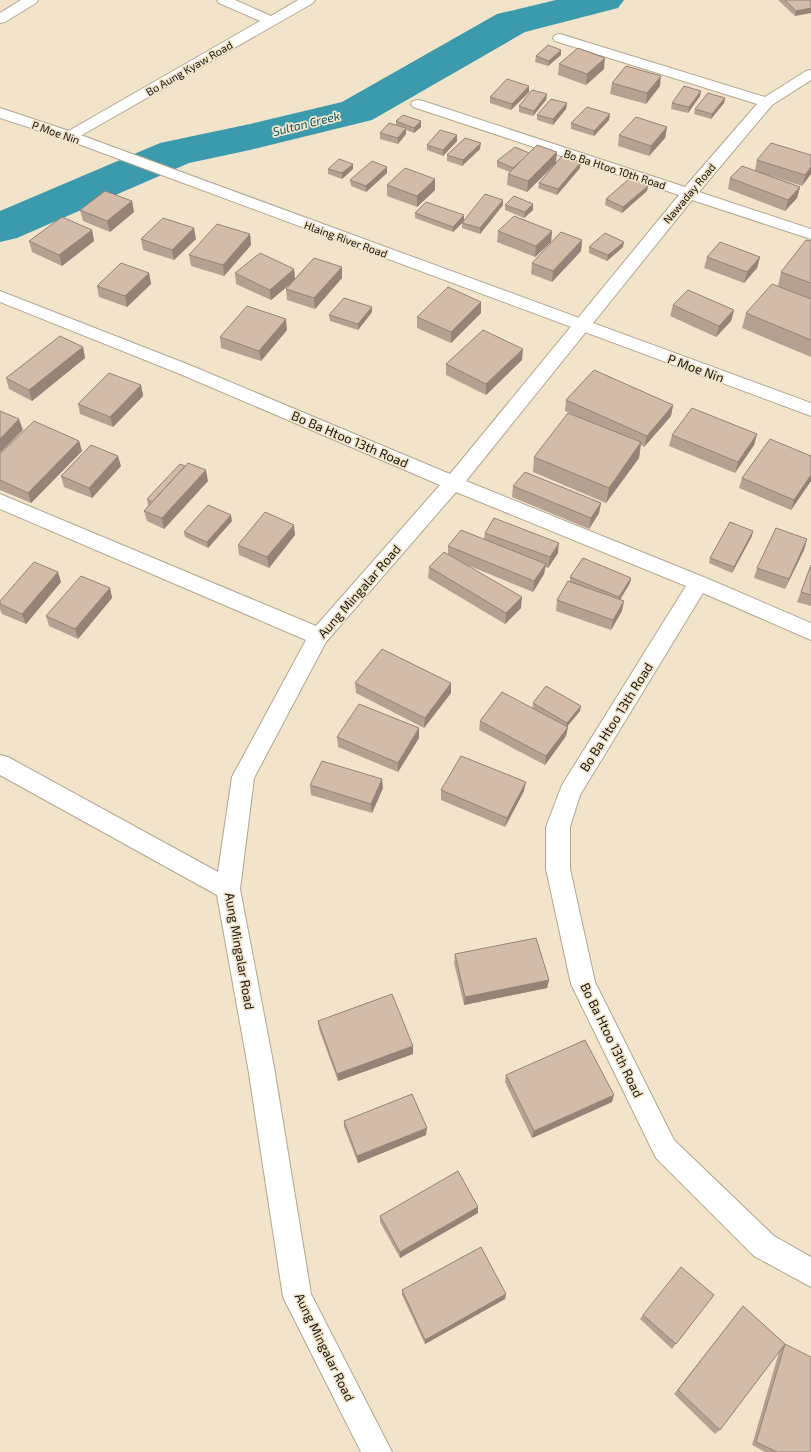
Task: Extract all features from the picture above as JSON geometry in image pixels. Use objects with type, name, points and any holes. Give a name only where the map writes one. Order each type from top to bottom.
[{"type":"street","points":[[0,19],[31,0]]},
{"type":"street","points":[[224,0],[271,21]]},
{"type":"street","name":"Bo Aung Kyaw Road","points":[[70,136],[308,0]]},
{"type":"street","points":[[560,38],[767,102]]},
{"type":"street","name":"Nawaday Road","points":[[580,325],[689,193],[767,102],[811,74]]},
{"type":"street","name":"Bo Ba Htoo 10th Road","points":[[418,104],[811,234]]},
{"type":"street","name":"P Moe Nin","points":[[0,113],[70,136],[112,152]]},
{"type":"street","name":"Hlaing River Road","points":[[112,152],[580,325]]},
{"type":"street","name":"Bo Ba Htoo 13th Road","points":[[0,296],[186,370],[453,483],[699,582],[811,632]]},
{"type":"street","name":"P Moe Nin","points":[[580,325],[811,410]]},
{"type":"street","name":"Aung Mingalar Road","points":[[377,1452],[297,1297],[262,1067],[228,889],[243,777],[319,636],[453,483],[580,325]]},
{"type":"street","points":[[0,500],[319,636]]},
{"type":"street","name":"Bo Ba Htoo 13th Road","points":[[699,582],[570,792],[558,827],[558,868],[583,984],[665,1148],[764,1246],[811,1273]]},
{"type":"street","points":[[0,764],[228,889]]},
{"type":"building","points":[[785,0],[811,0],[811,8],[796,11]]},
{"type":"building","points":[[548,45],[561,50],[549,61],[536,56]]},
{"type":"building","points":[[578,48],[605,58],[587,74],[559,64]]},
{"type":"building","points":[[626,66],[661,76],[647,93],[612,83]]},
{"type":"building","points":[[507,79],[529,86],[512,104],[490,97]]},
{"type":"building","points":[[684,86],[701,91],[689,107],[672,103]]},
{"type":"building","points":[[532,90],[547,94],[534,111],[519,106]]},
{"type":"building","points":[[708,93],[725,98],[712,114],[695,109]]},
{"type":"building","points":[[551,99],[567,103],[553,119],[537,115]]},
{"type":"building","points":[[587,107],[610,114],[594,131],[571,123]]},
{"type":"building","points":[[403,115],[421,121],[414,128],[396,121]]},
{"type":"building","points":[[636,117],[667,127],[651,146],[619,135]]},
{"type":"building","points":[[389,123],[406,128],[398,138],[380,133]]},
{"type":"building","points":[[440,130],[457,135],[443,150],[427,145]]},
{"type":"building","points":[[465,138],[481,143],[463,160],[447,155]]},
{"type":"building","points":[[771,143],[811,155],[811,167],[805,175],[757,160]]},
{"type":"building","points":[[537,145],[557,152],[528,181],[508,174]]},
{"type":"building","points":[[515,147],[529,153],[513,168],[497,161]]},
{"type":"building","points":[[562,156],[581,162],[558,189],[539,183]]},
{"type":"building","points":[[339,159],[353,164],[342,173],[328,169]]},
{"type":"building","points":[[372,161],[387,167],[366,186],[350,180]]},
{"type":"building","points":[[742,166],[800,187],[788,200],[730,178]]},
{"type":"building","points":[[405,168],[435,179],[417,196],[387,185]]},
{"type":"building","points":[[630,178],[648,186],[623,207],[606,199]]},
{"type":"building","points":[[105,191],[132,201],[107,221],[80,210]]},
{"type":"building","points":[[485,194],[503,200],[480,228],[462,223]]},
{"type":"building","points":[[514,196],[533,204],[525,212],[505,205]]},
{"type":"building","points":[[426,202],[464,215],[453,227],[415,213]]},
{"type":"building","points":[[514,216],[552,231],[536,246],[498,231]]},
{"type":"building","points":[[62,217],[92,230],[59,255],[29,241]]},
{"type":"building","points":[[163,218],[194,228],[172,250],[141,239]]},
{"type":"building","points":[[217,224],[250,234],[223,265],[189,255]]},
{"type":"building","points":[[561,232],[582,240],[553,271],[532,263]]},
{"type":"building","points":[[605,233],[624,242],[608,255],[589,247]]},
{"type":"building","points":[[806,240],[811,241],[811,283],[781,272]]},
{"type":"building","points":[[720,242],[760,257],[747,272],[707,257]]},
{"type":"building","points":[[260,253],[294,269],[270,290],[235,273]]},
{"type":"building","points":[[314,258],[342,267],[314,298],[286,289]]},
{"type":"building","points":[[121,263],[149,273],[125,296],[97,286]]},
{"type":"building","points":[[772,284],[811,299],[811,340],[746,313]]},
{"type":"building","points":[[448,287],[481,302],[451,332],[417,317]]},
{"type":"building","points":[[688,290],[734,310],[719,326],[673,305]]},
{"type":"building","points":[[344,298],[372,307],[358,324],[329,315]]},
{"type":"building","points":[[247,306],[286,319],[259,351],[220,337]]},
{"type":"building","points":[[483,330],[523,349],[486,384],[446,364]]},
{"type":"building","points":[[60,336],[83,347],[29,390],[6,378]]},
{"type":"building","points":[[594,370],[673,405],[647,436],[566,400]]},
{"type":"building","points":[[109,373],[141,385],[110,417],[78,404]]},
{"type":"building","points":[[692,408],[757,434],[738,462],[672,435]]},
{"type":"building","points":[[0,411],[19,419],[0,439]]},
{"type":"building","points":[[568,413],[641,442],[609,488],[534,457]]},
{"type":"building","points":[[34,421],[79,441],[28,493],[0,480],[0,454]]},
{"type":"building","points":[[770,439],[811,456],[811,475],[794,500],[742,478]]},
{"type":"building","points":[[91,445],[118,456],[89,488],[61,476]]},
{"type":"building","points":[[188,463],[206,470],[162,518],[144,511]]},
{"type":"building","points":[[180,464],[185,466],[152,502],[147,499]]},
{"type":"building","points":[[525,472],[601,503],[591,518],[513,486]]},
{"type":"building","points":[[208,505],[231,515],[207,542],[184,532]]},
{"type":"building","points":[[265,512],[294,525],[267,557],[238,545]]},
{"type":"building","points":[[494,518],[559,543],[550,557],[485,533]]},
{"type":"building","points":[[730,522],[753,531],[734,567],[710,558]]},
{"type":"building","points":[[776,528],[807,539],[789,579],[757,568]]},
{"type":"building","points":[[461,530],[546,564],[534,581],[448,546]]},
{"type":"building","points":[[444,552],[522,597],[506,613],[429,567]]},
{"type":"building","points":[[583,558],[631,578],[619,597],[570,577]]},
{"type":"building","points":[[34,562],[58,572],[22,614],[0,604],[0,601]]},
{"type":"building","points":[[811,565],[811,595],[801,592]]},
{"type":"building","points":[[81,576],[110,588],[75,629],[46,616]]},
{"type":"building","points":[[568,581],[624,601],[613,620],[557,600]]},
{"type":"building","points":[[382,649],[451,683],[425,718],[355,683]]},
{"type":"building","points":[[546,686],[581,706],[567,723],[533,703]]},
{"type":"building","points":[[502,692],[568,727],[546,756],[480,721]]},
{"type":"building","points":[[359,704],[419,728],[398,763],[337,737]]},
{"type":"building","points":[[461,756],[526,782],[507,818],[441,790]]},
{"type":"building","points":[[322,761],[382,779],[371,804],[310,785]]},
{"type":"building","points":[[536,938],[549,980],[465,997],[455,954]]},
{"type":"building","points":[[392,994],[413,1046],[337,1074],[318,1021]]},
{"type":"building","points":[[585,1040],[614,1095],[534,1131],[506,1075]]},
{"type":"building","points":[[412,1094],[427,1128],[357,1156],[344,1121]]},
{"type":"building","points":[[458,1171],[478,1207],[400,1252],[380,1216]]},
{"type":"building","points":[[481,1247],[506,1294],[425,1340],[402,1290]]},
{"type":"building","points":[[681,1267],[714,1295],[676,1344],[643,1315]]},
{"type":"building","points":[[743,1306],[785,1344],[720,1430],[678,1390]]},
{"type":"building","points":[[785,1344],[811,1357],[811,1452],[777,1452],[756,1442]]},
{"type":"waterway","name":"Sultan Creek","points":[[0,228],[176,152],[250,137],[357,111],[511,23],[604,0]]}]
